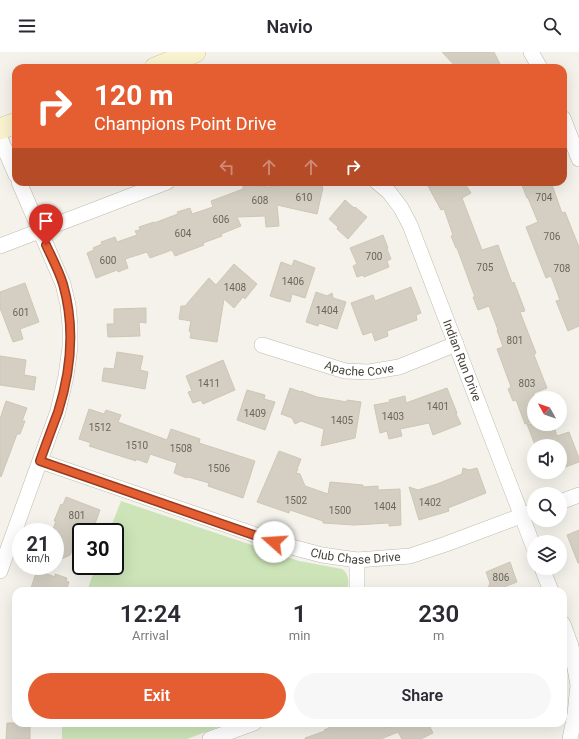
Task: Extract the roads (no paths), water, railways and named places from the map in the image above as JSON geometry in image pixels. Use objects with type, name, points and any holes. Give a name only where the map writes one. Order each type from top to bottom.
[{"type":"street","points":[[165,64],[195,52]]},
{"type":"street","points":[[531,52],[538,64]]},
{"type":"street","points":[[0,129],[12,124]]},
{"type":"street","points":[[567,128],[579,159]]},
{"type":"street","points":[[0,138],[12,166]]},
{"type":"street","points":[[0,571],[58,411],[66,376],[70,348],[68,305],[63,284],[21,186]]},
{"type":"street","points":[[0,246],[156,186]]},
{"type":"street","name":"Indian Run Drive","points":[[382,186],[389,192],[401,208],[410,224],[456,344],[527,511]]},
{"type":"street","name":"Apache Cove","points":[[262,345],[344,371],[369,372],[399,367],[456,344]]},
{"type":"street","name":"Club Chase Drive","points":[[40,461],[288,546],[357,560],[410,556],[527,513]]},
{"type":"street","points":[[567,499],[579,495]]},
{"type":"street","points":[[357,560],[357,587]]},
{"type":"street","points":[[545,575],[549,587]]},
{"type":"street","points":[[567,635],[571,646],[578,685],[575,714],[570,739]]},
{"type":"street","points":[[210,739],[243,727]]}]
